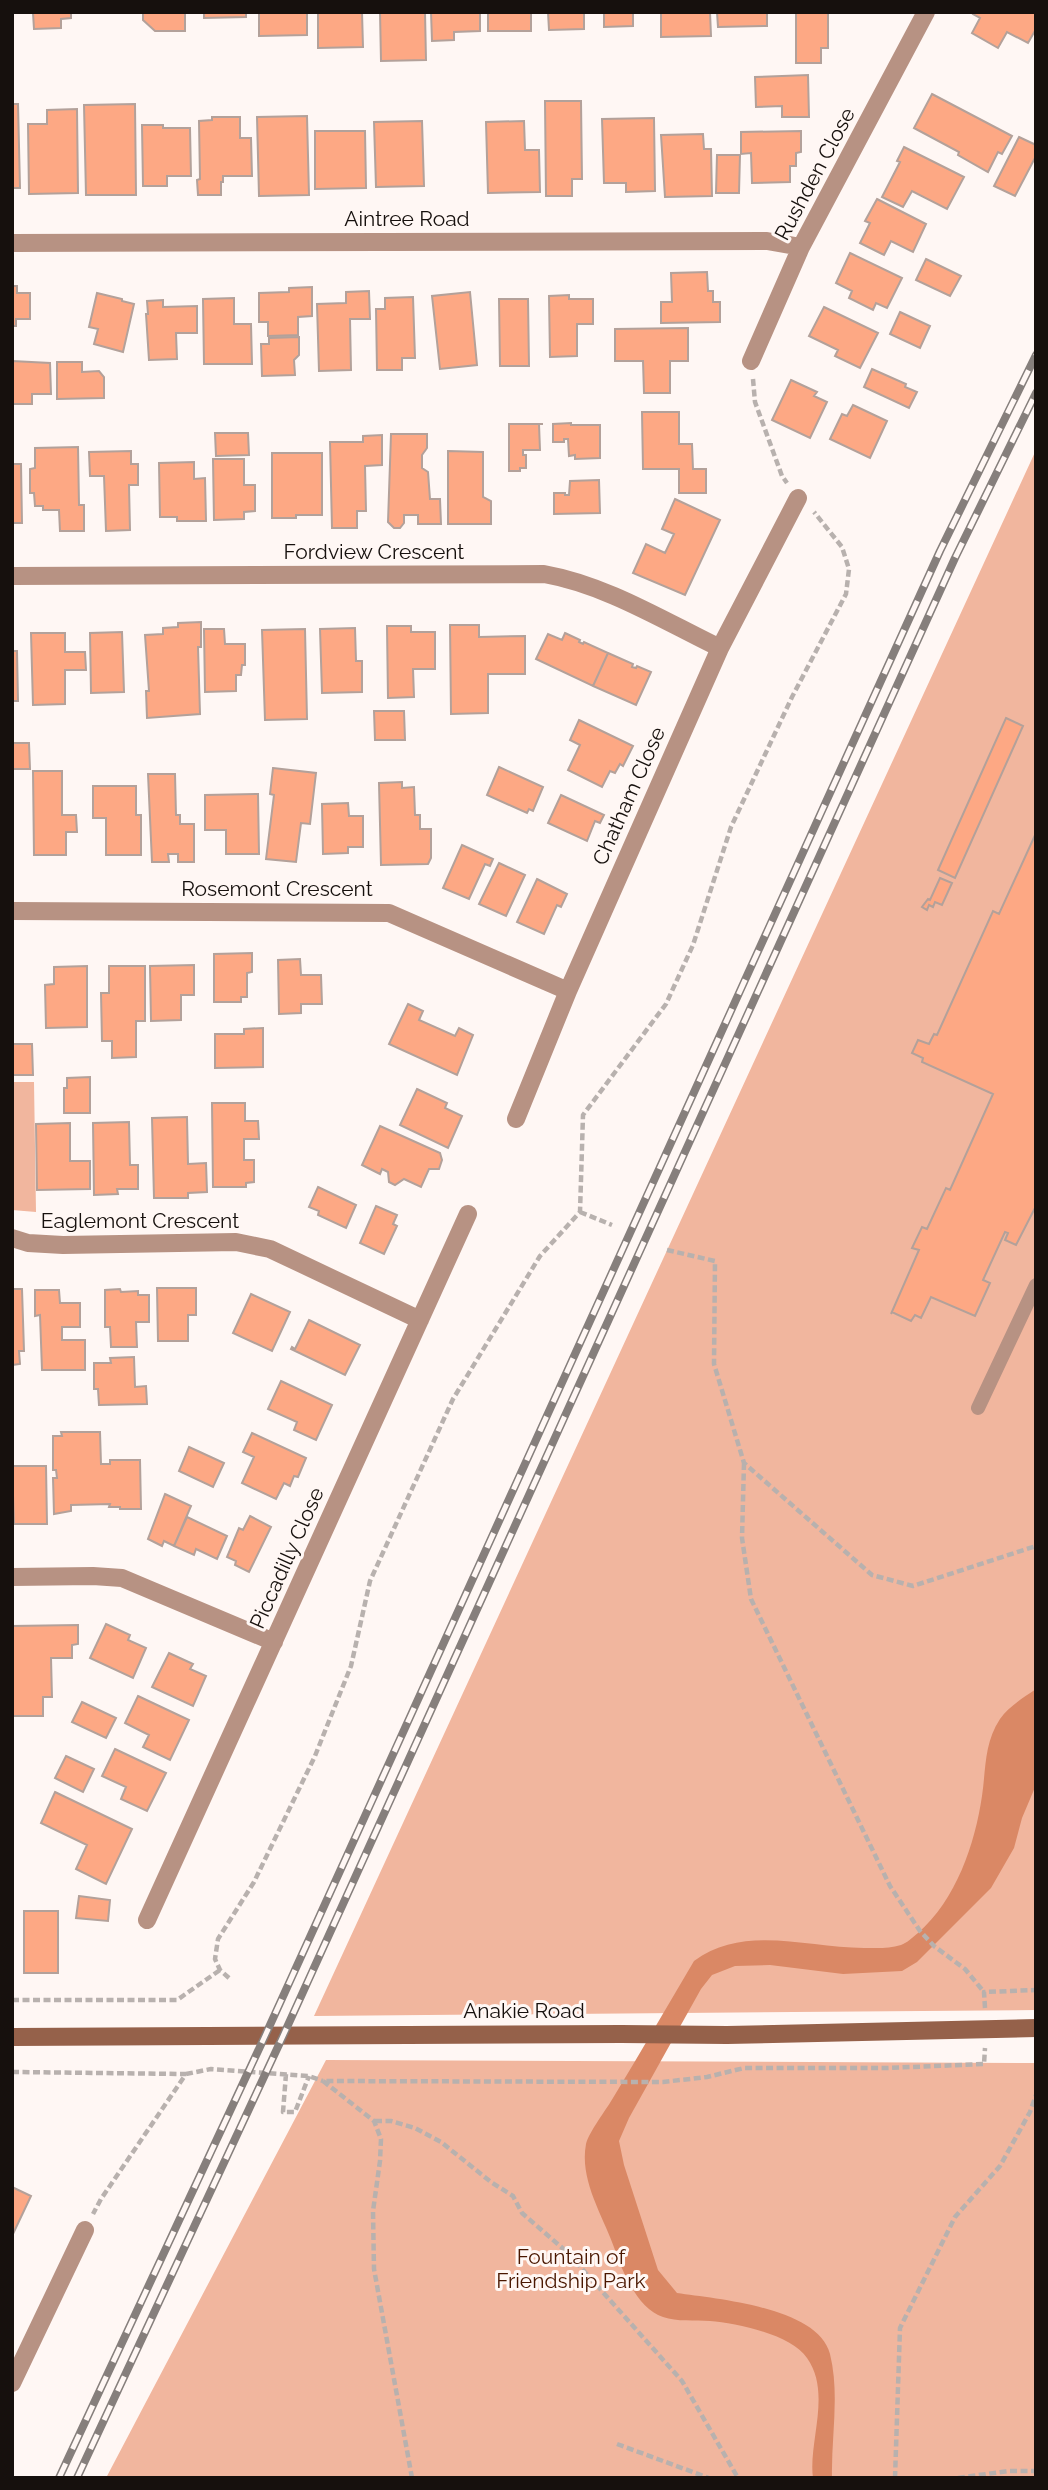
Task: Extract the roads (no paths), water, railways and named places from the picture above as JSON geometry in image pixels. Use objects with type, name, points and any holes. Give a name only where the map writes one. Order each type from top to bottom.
[{"type":"main road","name":"Anakie Road","points":[[12,2037],[727,2035],[1036,2028]]},
{"type":"street","name":"Rushden Close","points":[[751,361],[802,247],[926,12]]},
{"type":"street","name":"Aintree Road","points":[[12,243],[766,241],[802,247]]},
{"type":"street","name":"Chatham Close","points":[[516,1119],[568,991],[720,648],[798,498]]},
{"type":"street","name":"Fordview Crescent","points":[[12,576],[544,574],[567,578],[605,592],[720,648]]},
{"type":"street","name":"Rosemont Crescent","points":[[12,911],[389,913],[568,991]]},
{"type":"street","name":"Piccadilly Close","points":[[147,1920],[468,1214]]},
{"type":"street","name":"Eaglemont Crescent","points":[[12,1238],[28,1243],[63,1245],[236,1242],[270,1249],[420,1321]]},
{"type":"street","points":[[12,1577],[122,1578],[274,1642]]},
{"type":"street","points":[[12,2383],[85,2230]]},
{"type":"lane","points":[[978,1408],[1036,1285]]},
{"type":"railway","points":[[59,2478],[265,2036],[940,551],[1036,355]]},
{"type":"railway","points":[[77,2478],[283,2036],[955,558],[1036,393]]},
{"type":"park label","name":"Fountain of Friendship Park","points":[[571,2269]]}]
